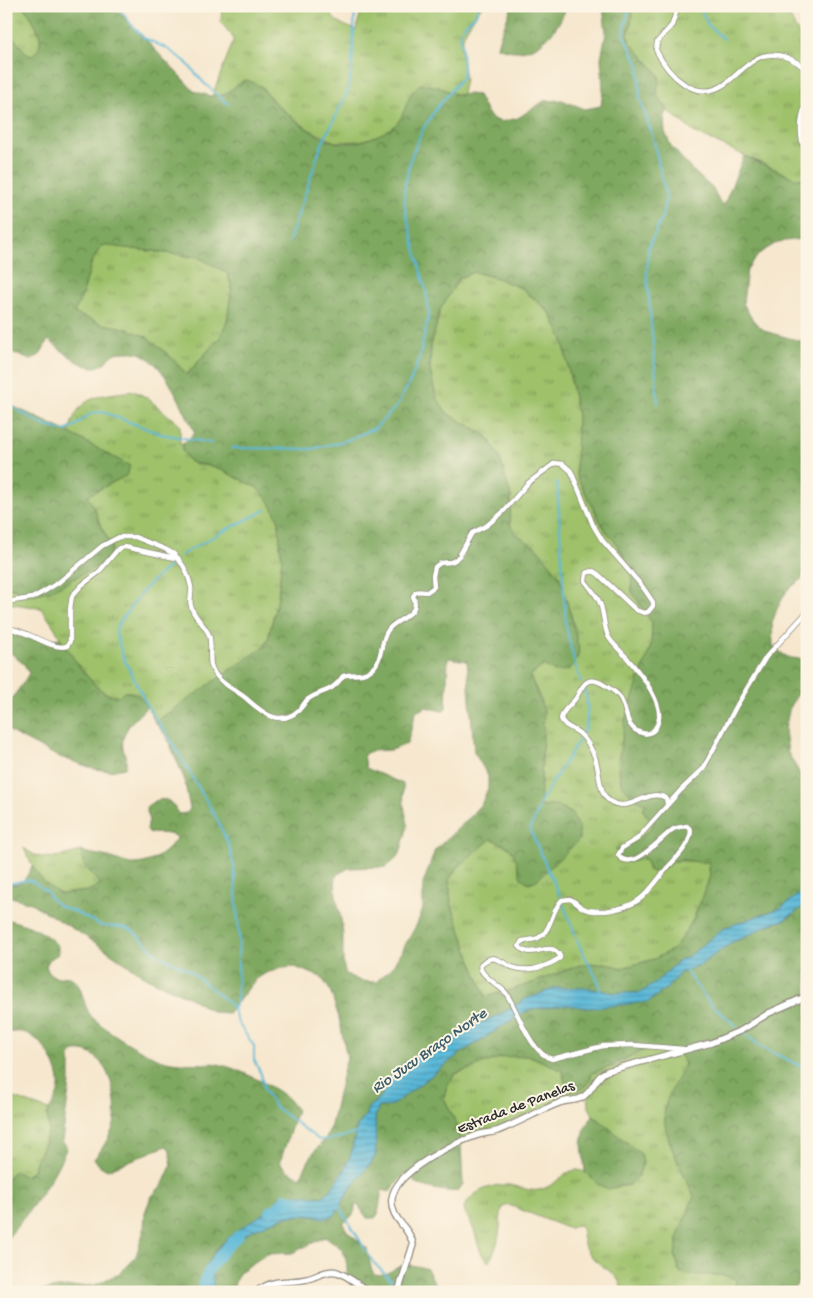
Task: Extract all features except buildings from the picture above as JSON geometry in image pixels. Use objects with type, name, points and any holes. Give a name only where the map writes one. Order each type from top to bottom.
[{"type":"street","points":[[678,6],[672,25],[658,42],[656,50],[666,69],[687,86],[705,92],[713,90],[724,85],[758,58],[766,56],[790,58],[798,62],[807,72]]},
{"type":"street","points":[[807,99],[800,137],[807,154]]},
{"type":"street","points":[[6,602],[32,598],[45,591],[59,582],[102,546],[119,537],[135,537],[143,540],[174,554],[179,560],[191,587],[191,608],[208,634],[211,664],[215,674],[221,681],[262,712],[274,718],[286,717],[299,710],[312,697],[334,688],[343,676],[358,676],[372,669],[389,628],[404,620],[412,612],[415,592],[427,592],[434,587],[432,576],[435,567],[440,563],[451,562],[460,556],[472,533],[486,526],[502,512],[528,483],[555,463],[563,464],[571,471],[593,525],[602,540],[642,586],[653,602],[653,606],[648,612],[644,613],[636,610],[598,574],[593,571],[586,573],[585,581],[598,598],[608,636],[646,682],[658,706],[660,718],[657,726],[650,733],[645,734],[636,731],[627,720],[619,696],[608,687],[596,681],[586,682],[581,687],[577,696],[561,715],[561,719],[566,726],[580,734],[591,749],[598,766],[599,783],[607,798],[614,803],[622,805],[640,801],[654,794],[661,794],[666,798],[668,804]]},
{"type":"street","points":[[6,628],[13,628],[58,647],[68,646],[70,641],[72,596],[82,585],[98,573],[119,548],[125,546],[179,560]]},
{"type":"street","points":[[689,1050],[633,1045],[609,1046],[552,1059],[546,1057],[537,1049],[502,988],[485,977],[482,969],[485,961],[490,959],[497,959],[522,970],[549,965],[560,958],[559,953],[551,948],[530,952],[521,949],[519,946],[522,941],[537,939],[542,936],[555,907],[562,900],[570,899],[582,908],[596,912],[622,909],[642,897],[685,847],[691,835],[691,830],[687,826],[673,829],[656,846],[634,860],[625,861],[621,859],[618,855],[622,848],[637,838],[703,768],[737,705],[766,657],[807,612]]},
{"type":"street","name":"Estrada de Panelas","points":[[398,1292],[413,1245],[392,1208],[392,1198],[396,1189],[409,1172],[432,1156],[469,1138],[498,1130],[558,1103],[582,1098],[604,1072],[705,1046],[734,1034],[769,1013],[807,996]]},
{"type":"street","points":[[256,1292],[277,1281],[302,1280],[333,1272],[342,1274],[370,1292]]},
{"type":"green space","points":[[6,6],[24,6],[35,24],[40,44],[33,56],[28,55],[10,34],[6,33]]},
{"type":"green space","points":[[24,6],[114,6],[194,91],[210,96],[224,95],[244,80],[257,84],[289,116],[304,127],[328,140],[350,143],[366,140],[394,126],[401,118],[411,94],[420,84],[436,86],[458,95],[478,95],[491,118],[501,122],[518,118],[544,101],[562,100],[585,109],[601,106],[603,90],[601,58],[606,33],[603,6],[630,6],[632,20],[628,37],[629,41],[658,73],[660,81],[657,88],[658,97],[668,110],[664,118],[665,132],[671,146],[690,168],[713,189],[723,207],[744,156],[794,178],[807,179],[807,240],[778,242],[760,253],[747,269],[743,303],[752,319],[761,328],[768,332],[807,343],[807,565],[801,580],[787,590],[772,623],[773,645],[788,657],[807,658],[807,680],[790,706],[785,730],[788,753],[807,786],[807,888],[781,908],[724,928],[689,956],[680,960],[654,984],[640,993],[614,993],[588,988],[556,988],[524,1000],[503,1013],[470,1028],[401,1065],[391,1077],[381,1096],[368,1108],[365,1117],[357,1126],[351,1154],[344,1171],[330,1191],[323,1197],[289,1197],[236,1232],[221,1244],[212,1255],[203,1272],[198,1292],[28,1292],[95,1285],[120,1273],[136,1256],[144,1230],[145,1212],[151,1197],[163,1184],[171,1166],[170,1150],[166,1146],[107,1170],[99,1165],[94,1159],[106,1143],[114,1125],[115,1102],[113,1089],[103,1066],[95,1057],[86,1052],[74,1051],[70,1057],[70,1083],[62,1141],[67,1147],[55,1172],[40,1196],[6,1240],[6,1180],[14,1171],[24,1176],[32,1172],[49,1130],[47,1115],[56,1098],[59,1080],[50,1056],[39,1041],[24,1032],[6,1033],[6,919],[34,928],[46,935],[58,946],[58,954],[49,960],[46,966],[49,973],[57,978],[66,977],[73,979],[81,990],[93,1018],[116,1036],[136,1048],[163,1060],[184,1063],[213,1063],[235,1069],[271,1087],[287,1098],[297,1110],[280,1162],[286,1170],[300,1177],[313,1153],[326,1138],[330,1129],[347,1058],[339,1018],[330,990],[321,977],[295,967],[283,968],[266,973],[255,980],[229,1013],[213,1012],[192,999],[147,978],[96,943],[31,903],[6,897],[6,884],[11,885],[23,881],[32,866],[43,882],[60,894],[88,891],[101,884],[84,865],[81,851],[131,864],[138,864],[157,857],[173,843],[177,837],[174,835],[150,833],[147,830],[149,819],[146,807],[155,801],[163,799],[169,801],[179,814],[187,813],[190,809],[184,778],[167,737],[155,722],[264,647],[268,639],[278,597],[282,557],[279,521],[270,502],[256,487],[215,467],[190,462],[182,450],[184,443],[195,433],[169,382],[150,360],[140,353],[119,352],[103,364],[94,367],[76,361],[48,340],[40,355],[30,360],[11,352],[6,347],[6,33],[10,34],[28,55],[33,56],[40,44],[38,31]],"holes":[[[102,245],[198,257],[227,273],[232,287],[227,321],[220,337],[187,375],[171,357],[147,337],[125,328],[102,324],[74,313],[82,296],[92,261]],[[474,272],[497,278],[523,289],[550,313],[563,340],[577,414],[576,475],[602,525],[620,549],[631,569],[632,592],[652,622],[651,646],[626,717],[618,761],[621,784],[633,797],[645,804],[643,810],[645,814],[653,819],[654,823],[639,839],[626,846],[616,848],[616,852],[622,861],[628,862],[645,859],[649,870],[652,872],[659,871],[672,862],[679,860],[709,862],[710,875],[692,922],[674,949],[654,959],[622,968],[605,963],[580,965],[527,985],[486,997],[451,903],[449,880],[456,869],[491,839],[510,849],[515,857],[521,878],[529,883],[537,880],[579,840],[579,830],[572,813],[556,805],[540,806],[544,711],[530,676],[544,665],[555,672],[569,670],[576,662],[579,650],[559,575],[538,549],[515,533],[510,524],[511,497],[500,458],[487,436],[447,413],[436,397],[430,370],[431,346],[440,310],[459,278]],[[448,658],[467,661],[474,752],[488,776],[488,788],[482,803],[435,850],[423,884],[423,909],[417,924],[392,968],[376,982],[360,981],[346,974],[344,968],[343,932],[335,888],[336,875],[349,868],[386,867],[400,854],[408,825],[404,806],[403,784],[366,768],[364,754],[371,751],[391,750],[407,744],[416,712],[426,707],[442,711],[446,708]]]},
{"type":"green space","points":[[222,6],[330,6],[330,11],[335,19],[356,30],[361,6],[482,6],[464,34],[461,47],[465,79],[462,94],[458,95],[436,86],[400,119],[396,125],[380,135],[360,141],[335,142],[308,129],[276,104],[261,86],[239,84],[224,95],[212,96],[234,39],[221,22]]},
{"type":"green space","points":[[512,6],[567,6],[556,27],[541,43],[521,51],[510,51],[497,47]]},
{"type":"green space","points":[[630,6],[786,6],[795,28],[807,45],[807,179],[794,178],[695,133],[668,111],[658,97],[657,88],[660,81],[658,73],[629,41],[628,37],[632,20]]},
{"type":"green space","points":[[102,245],[198,257],[227,273],[232,287],[227,321],[220,337],[186,375],[171,357],[147,337],[125,328],[102,324],[74,313],[82,296],[92,261]]},
{"type":"green space","points":[[474,272],[497,278],[523,289],[550,313],[563,340],[577,414],[576,475],[631,569],[632,592],[652,622],[651,646],[644,668],[642,802],[645,804],[645,814],[653,819],[654,823],[635,842],[622,861],[628,862],[645,859],[648,867],[660,871],[674,861],[709,861],[710,875],[692,922],[674,949],[654,959],[622,968],[605,963],[580,965],[527,985],[486,997],[451,903],[449,880],[456,869],[491,839],[506,846],[513,852],[521,878],[537,880],[545,872],[556,805],[544,807],[539,804],[542,757],[541,700],[530,676],[544,665],[555,672],[574,627],[571,615],[524,539],[515,533],[510,524],[511,497],[500,458],[487,436],[447,413],[436,397],[430,370],[431,346],[440,310],[459,278]]},
{"type":"green space","points":[[134,391],[146,397],[180,425],[180,445],[184,443],[182,450],[195,464],[215,467],[256,487],[270,502],[279,521],[282,557],[278,597],[264,648],[155,722],[145,703],[132,692],[124,692],[116,696],[107,694],[86,676],[41,608],[6,603],[6,587],[14,588],[28,596],[112,546],[101,527],[94,507],[86,496],[127,475],[129,466],[69,433],[73,420],[84,404],[101,396]]},
{"type":"green space","points":[[6,403],[66,431],[130,466],[127,475],[87,496],[112,546],[110,556],[96,567],[52,590],[28,596],[14,588],[6,587]]},
{"type":"green space","points":[[6,628],[46,641],[60,638],[91,681],[107,694],[115,696],[121,695],[124,692],[132,693],[138,695],[143,700],[147,707],[126,730],[124,736],[125,768],[110,771],[95,769],[57,756],[7,729],[9,704],[29,673],[24,664],[6,649]]},
{"type":"green space","points":[[24,848],[38,856],[45,857],[81,851],[84,865],[101,884],[88,891],[60,894],[42,880],[30,862]]},
{"type":"green space","points":[[807,904],[807,1272],[791,1292],[734,1292],[736,1279],[722,1275],[688,1275],[680,1272],[675,1255],[679,1233],[694,1196],[669,1141],[664,1118],[668,1097],[684,1065],[681,1056],[668,1050],[657,1049],[646,1050],[592,1073],[587,1085],[576,1091],[567,1090],[562,1070],[530,1056],[499,1058],[455,1074],[447,1086],[444,1098],[457,1125],[461,1144],[463,1184],[458,1191],[441,1190],[421,1185],[413,1181],[414,1178],[405,1173],[390,1192],[382,1190],[378,1214],[375,1218],[367,1218],[358,1205],[355,1205],[353,1214],[343,1224],[348,1232],[367,1248],[374,1274],[383,1274],[404,1265],[422,1267],[427,1269],[440,1292],[352,1292],[352,1286],[347,1280],[347,1265],[344,1254],[337,1245],[325,1237],[292,1253],[267,1254],[238,1275],[234,1285],[238,1292],[214,1292],[212,1267],[225,1248],[252,1230],[284,1217],[304,1215],[316,1217],[334,1216],[351,1188],[376,1154],[375,1118],[379,1107],[391,1106],[458,1055],[531,1009],[567,1005],[600,1007],[653,999],[667,988],[680,973],[700,965],[734,941],[768,925],[784,920]]},
{"type":"green space","points":[[641,1050],[671,1050],[681,1056],[684,1065],[668,1097],[664,1118],[669,1141],[694,1196],[675,1256],[680,1272],[688,1275],[722,1275],[736,1279],[734,1292],[623,1292],[621,1285],[613,1274],[587,1251],[579,1224],[567,1228],[509,1205],[503,1207],[499,1236],[489,1262],[481,1252],[464,1208],[467,1202],[477,1193],[489,1187],[502,1185],[539,1190],[548,1187],[574,1170],[588,1175],[597,1184],[638,1176],[643,1163],[641,1154],[593,1115],[589,1107],[588,1090],[494,1131],[461,1140],[457,1125],[444,1098],[447,1086],[456,1074],[499,1058],[530,1056],[562,1070],[567,1090],[573,1091],[592,1073],[617,1065]]},
{"type":"green space","points":[[6,1095],[49,1110],[47,1115],[49,1130],[32,1172],[24,1176],[14,1171],[6,1180]]},
{"type":"green space","points":[[593,1115],[641,1154],[643,1163],[638,1176],[629,1185],[607,1189],[597,1184],[585,1172],[582,1144],[585,1128]]},
{"type":"water","name":"Rio Jucu Braço Norte","points":[[807,888],[807,904],[784,920],[768,925],[734,941],[700,965],[680,973],[667,988],[648,1002],[590,1008],[567,1005],[531,1009],[458,1055],[391,1106],[379,1107],[375,1118],[376,1154],[351,1188],[334,1216],[326,1218],[304,1215],[284,1217],[252,1230],[225,1248],[212,1267],[214,1292],[198,1292],[211,1258],[221,1245],[245,1225],[296,1194],[322,1197],[330,1191],[344,1171],[351,1154],[357,1126],[365,1117],[368,1108],[381,1096],[391,1077],[401,1065],[470,1028],[503,1013],[524,1000],[556,988],[588,988],[614,993],[640,993],[654,984],[680,960],[689,956],[724,928],[781,908]]},
{"type":"waterway","points":[[118,6],[144,38],[166,48],[185,61],[204,83],[228,104]]},
{"type":"waterway","points":[[289,242],[321,146],[348,91],[352,67],[355,6]]},
{"type":"waterway","points":[[231,448],[312,449],[345,441],[375,428],[397,406],[410,382],[420,356],[429,313],[426,291],[405,209],[404,189],[411,157],[423,129],[436,109],[463,76],[460,35],[462,28],[475,15],[479,6]]},
{"type":"waterway","points":[[630,6],[624,36],[639,65],[640,100],[652,134],[666,195],[662,218],[648,248],[647,276],[658,403]]},
{"type":"waterway","points":[[699,6],[708,25],[724,39]]},
{"type":"waterway","points":[[6,403],[43,425],[65,431],[75,426],[91,413],[103,412],[161,434],[211,443]]},
{"type":"waterway","points":[[557,482],[566,626],[581,682]]},
{"type":"waterway","points":[[181,555],[266,510]]},
{"type":"waterway","points":[[174,562],[141,593],[117,626],[116,634],[123,657],[148,707],[173,744],[217,819],[229,846],[234,866],[239,933],[237,1000],[233,1009]]},
{"type":"waterway","points":[[583,734],[587,712],[585,689]]},
{"type":"waterway","points":[[560,896],[530,830],[542,799],[579,740]]},
{"type":"waterway","points":[[6,882],[12,883],[27,880],[34,882],[47,892],[51,899],[59,906],[102,926],[123,927],[133,931],[157,954],[189,970],[228,1002],[233,1009],[238,1023],[254,1046],[254,1060],[261,1074],[264,1090],[275,1107],[319,1140],[333,1139],[357,1133]]},
{"type":"waterway","points":[[563,904],[581,949],[599,983],[600,991]]},
{"type":"waterway","points":[[685,970],[709,1002],[737,1027]]},
{"type":"waterway","points":[[745,1034],[761,1047],[807,1069]]},
{"type":"waterway","name":"Rio Jucu Braço Norte","points":[[270,1211],[276,1208],[285,1198],[299,1202]]},
{"type":"waterway","points":[[339,1206],[373,1262],[396,1285]]},
{"type":"waterway","name":"Rio Jucu Braço Norte","points":[[201,1292],[210,1268],[221,1253],[239,1235]]}]
